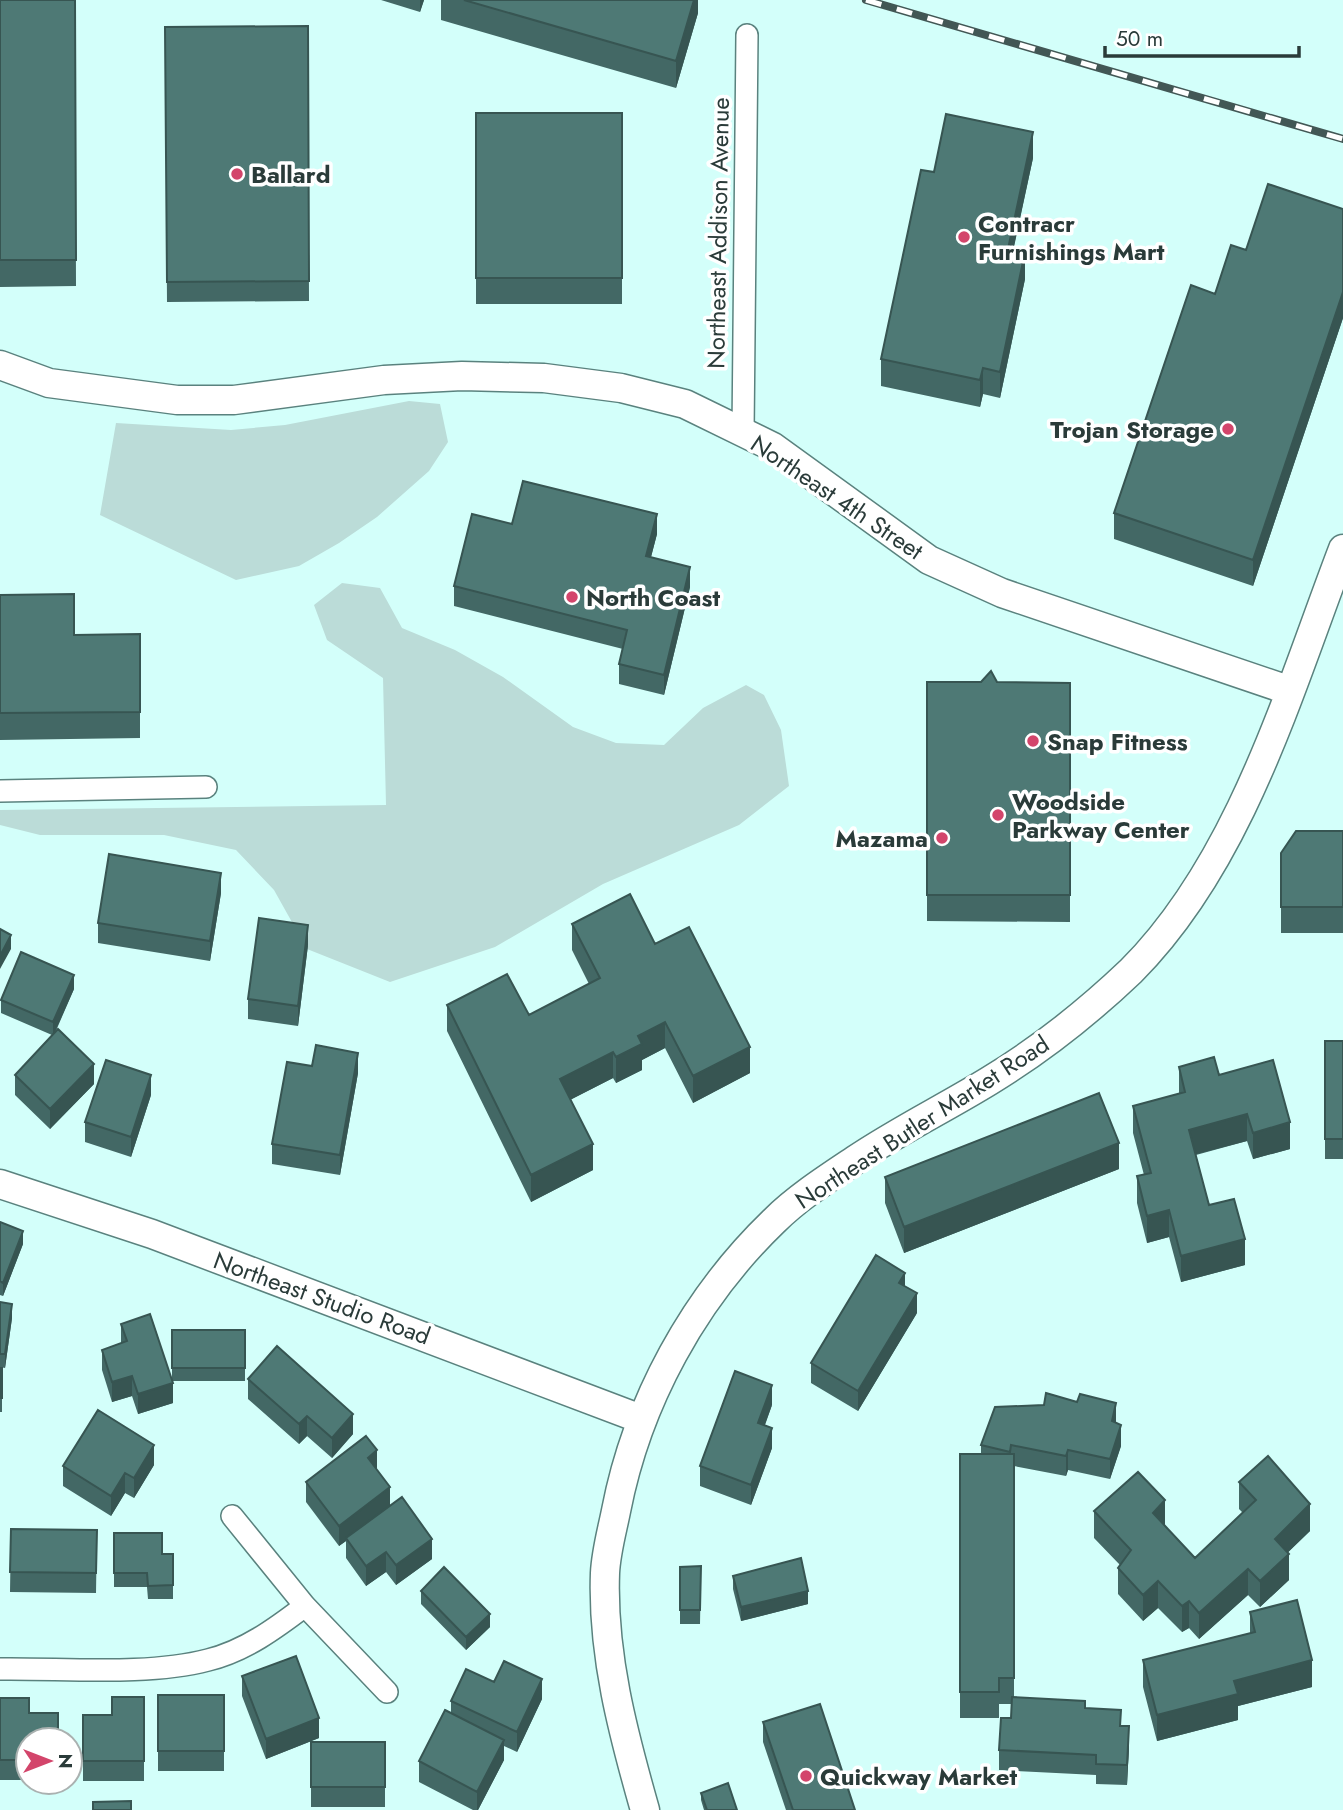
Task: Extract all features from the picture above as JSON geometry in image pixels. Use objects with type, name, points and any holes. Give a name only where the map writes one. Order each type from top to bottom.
[{"type":"street","name":"Northeast Addison Avenue","points":[[743,432],[747,35]]},
{"type":"street","name":"Northeast 4th Street","points":[[0,365],[50,383],[177,400],[234,400],[384,380],[462,376],[544,378],[621,388],[685,404],[773,447],[929,560],[1002,593],[1288,690]]},
{"type":"street","name":"Northeast Butler Market Road","points":[[645,1810],[621,1726],[607,1636],[605,1569],[622,1479],[641,1419],[682,1337],[726,1272],[776,1218],[855,1159],[1037,1050],[1131,970],[1159,939],[1204,877],[1251,790],[1343,548]]},
{"type":"street","points":[[0,791],[206,787]]},
{"type":"street","name":"Northeast Studio Road","points":[[0,1184],[152,1234],[641,1419]]},
{"type":"street","points":[[232,1516],[305,1606],[387,1692]]},
{"type":"street","points":[[0,1669],[170,1668],[210,1660],[265,1637],[305,1606]]},
{"type":"shaded area","points":[[409,401],[440,404],[448,442],[429,471],[377,517],[299,566],[236,580],[100,515],[116,423],[231,430],[285,425]]},
{"type":"shaded area","points":[[342,583],[380,588],[402,628],[455,650],[503,677],[573,727],[616,743],[664,745],[703,708],[746,685],[764,695],[781,730],[789,786],[739,825],[603,884],[495,947],[390,982],[307,949],[274,890],[236,850],[164,835],[40,835],[0,825],[0,810],[386,805],[383,678],[327,640],[314,605]]},
{"type":"building","points":[[0,0],[75,0],[76,260],[0,260]]},
{"type":"building","points":[[464,0],[694,0],[676,61]]},
{"type":"building","name":"Ballard","points":[[308,26],[309,281],[167,282],[165,27]]},
{"type":"building","points":[[476,113],[622,113],[622,278],[476,278]]},
{"type":"building","name":"Contracr Furnishings Mart","points":[[946,114],[1033,132],[1008,249],[1025,252],[1000,372],[983,368],[980,380],[881,359],[921,170],[934,172]]},
{"type":"building","name":"Trojan Storage","points":[[1268,184],[1343,209],[1343,292],[1253,560],[1114,513],[1191,285],[1215,294],[1231,245],[1246,250]]},
{"type":"building","name":"North Coast","points":[[523,481],[657,514],[646,556],[690,567],[664,675],[619,664],[627,630],[454,586],[472,514],[512,524]]},
{"type":"building","points":[[74,594],[74,635],[140,634],[140,712],[0,713],[0,595]]},
{"type":"building","name":"Woodside Parkway Center","points":[[991,671],[997,682],[1070,683],[1070,895],[927,895],[927,682],[981,682]]},
{"type":"building","points":[[1296,831],[1343,831],[1343,907],[1281,907],[1281,853]]},
{"type":"building","points":[[109,854],[221,873],[210,941],[98,923]]},
{"type":"building","points":[[630,894],[655,944],[689,927],[750,1047],[693,1076],[665,1022],[638,1036],[642,1044],[616,1057],[613,1052],[560,1079],[593,1144],[531,1175],[447,1005],[507,974],[529,1015],[600,978],[572,924]]},
{"type":"building","points":[[259,918],[308,925],[298,1006],[248,999]]},
{"type":"building","points":[[0,929],[11,935],[0,956]]},
{"type":"building","points":[[21,952],[74,975],[53,1022],[1,1000]]},
{"type":"building","points":[[58,1029],[94,1064],[50,1109],[15,1075]]},
{"type":"building","points":[[1325,1041],[1343,1041],[1343,1139],[1325,1139]]},
{"type":"building","points":[[316,1045],[358,1053],[340,1155],[272,1144],[287,1062],[312,1066]]},
{"type":"building","points":[[1214,1057],[1219,1075],[1273,1060],[1290,1122],[1253,1133],[1247,1114],[1189,1130],[1209,1205],[1234,1199],[1245,1239],[1181,1256],[1169,1210],[1147,1216],[1137,1176],[1151,1173],[1133,1106],[1185,1092],[1179,1067]]},
{"type":"building","points":[[106,1060],[151,1075],[131,1137],[85,1122]]},
{"type":"building","points":[[1099,1093],[1119,1143],[904,1227],[885,1177]]},
{"type":"building","points":[[0,1222],[23,1231],[3,1283],[0,1281]]},
{"type":"building","points":[[876,1255],[905,1273],[899,1283],[917,1293],[858,1391],[811,1363]]},
{"type":"building","points":[[0,1302],[12,1304],[5,1354],[0,1354]]},
{"type":"building","points":[[150,1314],[173,1383],[138,1394],[132,1376],[112,1382],[102,1350],[127,1341],[121,1324]]},
{"type":"building","points":[[172,1330],[245,1330],[245,1368],[172,1368]]},
{"type":"building","points":[[277,1346],[353,1414],[332,1438],[307,1416],[299,1424],[248,1379]]},
{"type":"building","points":[[2,1368],[2,1398],[0,1398]]},
{"type":"building","points":[[735,1371],[772,1385],[758,1423],[772,1428],[751,1485],[700,1466]]},
{"type":"building","points":[[1046,1393],[1077,1402],[1080,1394],[1116,1403],[1112,1421],[1121,1425],[1110,1459],[1068,1450],[1066,1456],[1011,1445],[1010,1452],[981,1445],[995,1407],[1044,1405]]},
{"type":"building","points":[[98,1410],[154,1445],[134,1478],[125,1473],[111,1496],[63,1466]]},
{"type":"building","points":[[366,1436],[377,1450],[368,1458],[390,1487],[339,1526],[306,1482]]},
{"type":"building","points":[[960,1454],[1014,1454],[1014,1678],[999,1678],[999,1692],[960,1692]]},
{"type":"building","points":[[1268,1456],[1310,1504],[1275,1539],[1289,1554],[1260,1581],[1248,1569],[1199,1613],[1189,1601],[1182,1606],[1158,1581],[1143,1595],[1118,1568],[1131,1550],[1094,1511],[1138,1472],[1165,1500],[1153,1513],[1195,1558],[1256,1500],[1239,1482]]},
{"type":"building","points":[[402,1497],[432,1539],[396,1565],[386,1552],[366,1566],[346,1538]]},
{"type":"building","points":[[11,1529],[97,1530],[96,1573],[10,1572]]},
{"type":"building","points":[[114,1533],[162,1533],[162,1554],[173,1554],[173,1585],[148,1586],[147,1573],[114,1573]]},
{"type":"building","points":[[801,1558],[808,1591],[741,1607],[733,1576]]},
{"type":"building","points":[[701,1566],[700,1610],[680,1610],[680,1567]]},
{"type":"building","points":[[444,1567],[490,1614],[466,1637],[421,1591]]},
{"type":"building","points":[[1297,1600],[1312,1660],[1234,1681],[1238,1694],[1157,1715],[1143,1660],[1255,1632],[1250,1612]]},
{"type":"building","points":[[296,1656],[319,1718],[266,1739],[242,1676]]},
{"type":"building","points":[[504,1661],[542,1679],[517,1732],[451,1701],[466,1669],[494,1682]]},
{"type":"building","points":[[158,1695],[224,1695],[224,1751],[158,1751]]},
{"type":"building","points":[[112,1697],[144,1697],[144,1761],[84,1761],[83,1715],[112,1715]]},
{"type":"building","points":[[1012,1697],[1085,1701],[1085,1708],[1121,1710],[1120,1726],[1129,1726],[1127,1765],[1096,1764],[1096,1755],[999,1750],[1001,1718],[1011,1718]]},
{"type":"building","points":[[0,1698],[29,1698],[29,1713],[58,1713],[58,1726],[14,1726],[14,1760],[0,1760]]},
{"type":"building","name":"Quickway Market","points":[[820,1704],[855,1810],[793,1810],[763,1722]]},
{"type":"building","points":[[445,1710],[504,1740],[477,1792],[419,1761]]},
{"type":"building","points":[[311,1742],[385,1742],[385,1787],[311,1787]]},
{"type":"building","points":[[728,1783],[737,1810],[707,1810],[701,1793]]},
{"type":"building","points":[[131,1801],[131,1810],[93,1810],[93,1802]]},
{"type":"railway","points":[[866,0],[1343,139]]},
{"type":"place","name":"Ballard","points":[[237,174]]},
{"type":"place","name":"Contracr Furnishings Mart","points":[[964,237]]},
{"type":"place","name":"Trojan Storage","points":[[1228,429]]},
{"type":"place","name":"North Coast","points":[[572,597]]},
{"type":"place","name":"Snap Fitness","points":[[1033,741]]},
{"type":"place","name":"Woodside Parkway Center","points":[[998,815]]},
{"type":"place","name":"Mazama","points":[[942,838]]},
{"type":"place","name":"Quickway Market","points":[[806,1776]]}]
